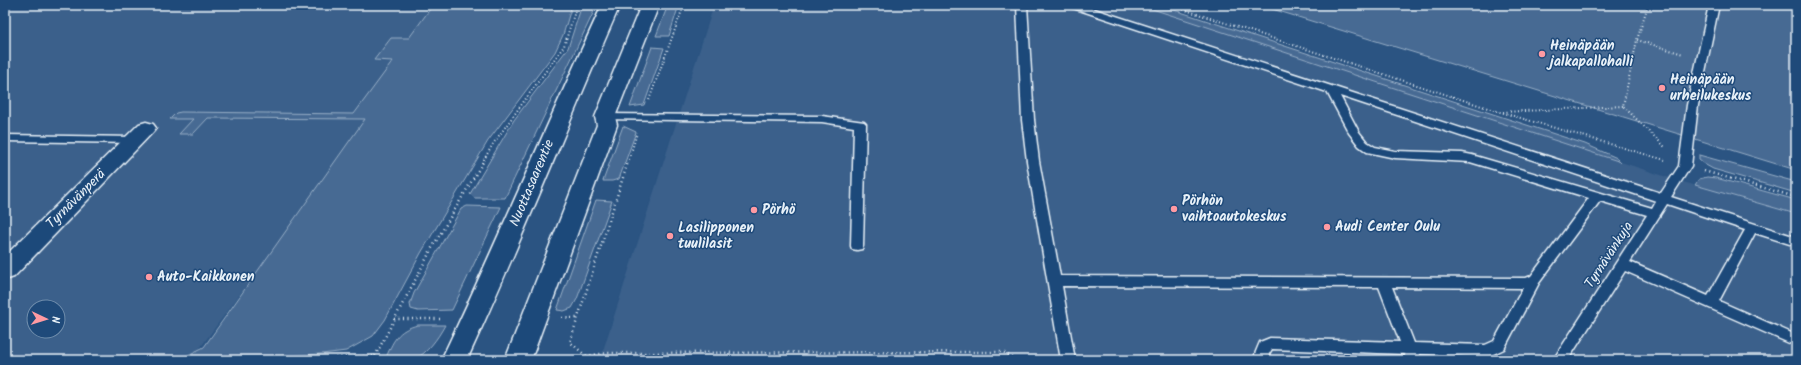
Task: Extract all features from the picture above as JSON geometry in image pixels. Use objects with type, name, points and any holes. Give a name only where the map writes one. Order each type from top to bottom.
[{"type":"main road","name":"Nuottasaarentie","points":[[454,360],[478,310],[561,115],[611,5]]},
{"type":"main road","points":[[518,360],[607,125],[605,118],[650,5]]},
{"type":"main road","name":"Tyrnävänperä","points":[[5,271],[140,134]]},
{"type":"lane","points":[[1022,5],[1028,120],[1032,161],[1055,281],[1068,360]]},
{"type":"lane","points":[[1073,5],[1796,242]]},
{"type":"lane","points":[[1685,166],[1686,139],[1701,59],[1714,5]]},
{"type":"lane","points":[[1332,91],[1358,139],[1373,151],[1394,155],[1462,157],[1472,159],[1655,213]]},
{"type":"lane","points":[[605,118],[822,119],[860,124],[857,246]]},
{"type":"lane","points":[[5,138],[140,134]]},
{"type":"lane","name":"Tyrnävänkuja","points":[[1560,360],[1685,166]]},
{"type":"lane","points":[[1263,360],[1262,354],[1265,346],[1270,343],[1411,354],[1493,349],[1499,345],[1533,282],[1597,196]]},
{"type":"lane","points":[[1710,304],[1752,228]]},
{"type":"lane","points":[[1622,264],[1796,341]]},
{"type":"lane","points":[[1055,281],[1384,283],[1533,282]]},
{"type":"lane","points":[[1384,283],[1411,354]]},
{"type":"path","points":[[300,360],[374,358],[432,248],[493,144],[564,46],[577,5]]},
{"type":"path","points":[[684,5],[642,118],[579,318],[570,342],[585,358],[606,353],[1003,352],[1016,360]]},
{"type":"path","points":[[1170,5],[1500,112],[1796,197]]},
{"type":"path","points":[[1623,106],[1637,40],[1648,5]]},
{"type":"path","points":[[1637,40],[1701,59]]},
{"type":"path","points":[[1500,112],[1623,106],[1685,166]]},
{"type":"shaded area","points":[[5,5],[451,5],[374,115],[191,360],[5,360]]},
{"type":"shaded area","points":[[433,5],[572,5],[563,35],[555,52],[488,141],[421,253],[385,320],[373,336],[346,351],[322,354],[216,360],[178,360],[204,347],[365,119],[208,118],[193,134],[179,134],[193,119],[170,119],[176,113],[181,112],[354,114],[393,61],[374,60],[391,38],[409,38]]},
{"type":"shaded area","points":[[582,5],[597,5],[505,198],[474,198],[470,194],[514,120],[568,48]]},
{"type":"shaded area","points":[[668,5],[679,5],[669,36],[656,36]]},
{"type":"shaded area","points":[[714,5],[1140,5],[1676,180],[1796,214],[1796,360],[600,360]]},
{"type":"shaded area","points":[[1140,5],[1159,5],[1585,144],[1617,158],[1621,162]]},
{"type":"shaded area","name":"Heinäpään urheilukeskus","points":[[1259,5],[1796,5],[1796,170]]},
{"type":"shaded area","points":[[652,47],[664,48],[644,105],[630,107]]},
{"type":"shaded area","points":[[623,126],[636,132],[619,179],[603,181]]},
{"type":"shaded area","points":[[1699,155],[1796,182],[1796,193],[1713,169],[1699,160]]},
{"type":"shaded area","points":[[1707,177],[1716,178],[1796,200],[1796,214],[1695,185],[1699,179]]},
{"type":"shaded area","points":[[596,200],[612,201],[577,299],[572,308],[564,311],[557,310]]},
{"type":"shaded area","points":[[467,206],[501,207],[452,310],[418,311],[411,309],[410,304],[414,293],[461,209]]},
{"type":"shaded area","points":[[418,325],[445,325],[432,345],[423,354],[413,360],[385,360],[393,342],[400,333]]},
{"type":"place","name":"Heinäpään jalkapallohalli","points":[[1542,54]]},
{"type":"place","name":"Heinäpään urheilukeskus","points":[[1662,88]]},
{"type":"place","name":"Pörhön vaihtoautokeskus","points":[[1174,209]]},
{"type":"place","name":"Pörhö","points":[[754,210]]},
{"type":"place","name":"Audi Center Oulu","points":[[1327,227]]},
{"type":"place","name":"Lasilipponen tuulilasit","points":[[670,236]]},
{"type":"place","name":"Auto-Kaikkonen","points":[[149,277]]}]
